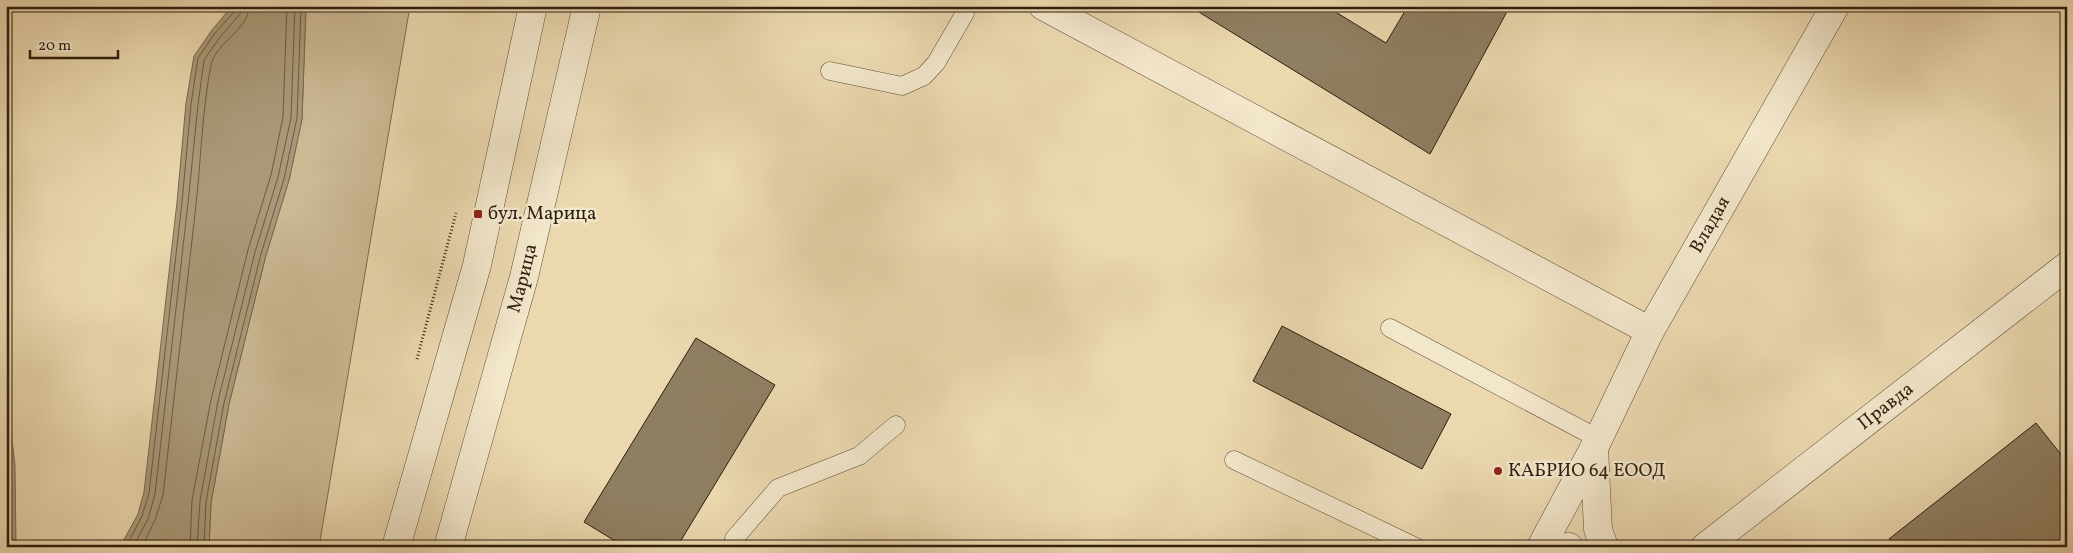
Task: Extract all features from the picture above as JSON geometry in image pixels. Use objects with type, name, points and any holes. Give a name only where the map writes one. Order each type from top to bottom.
[{"type":"street","points":[[396,547],[477,265],[533,6]]},
{"type":"street","name":"Марица","points":[[448,547],[524,277],[587,6]]},
{"type":"street","points":[[1043,6],[1650,332]]},
{"type":"street","name":"Владая","points":[[1541,547],[1596,444],[1650,332],[1835,6]]},
{"type":"street","name":"Правда","points":[[1705,547],[2067,266]]},
{"type":"street","name":"Владая","points":[[1596,444],[1598,529],[1604,547]]},
{"type":"lane","points":[[830,71],[902,86],[924,76],[936,63],[965,13],[966,6]]},
{"type":"lane","points":[[1390,328],[1596,444]]},
{"type":"lane","points":[[733,547],[734,539],[778,488],[859,456],[896,425]]},
{"type":"lane","points":[[1234,460],[1416,547]]},
{"type":"path","points":[[416,364],[457,210]]},
{"type":"shaded area","points":[[306,6],[410,6],[319,547],[209,547],[211,503],[229,404],[266,255],[289,180],[302,119]]},
{"type":"water","points":[[232,6],[306,6],[302,119],[289,180],[266,255],[229,404],[211,503],[209,547],[120,547],[138,514],[144,492],[177,202],[186,103],[194,56]]},
{"type":"water","points":[[6,385],[15,466],[16,547],[6,547]]},
{"type":"building","points":[[1189,6],[1326,6],[1386,43],[1408,6],[1510,6],[1430,154]]},
{"type":"building","points":[[1282,326],[1451,414],[1422,469],[1253,381]]},
{"type":"building","points":[[696,338],[775,385],[677,547],[625,547],[584,522]]},
{"type":"building","points":[[2036,423],[2067,462],[2067,547],[1895,547],[1889,539]]},
{"type":"place","name":"бул. Марица","points":[[478,214]]},
{"type":"place","name":"КАБРИО 64 ЕООД","points":[[1498,471]]}]
